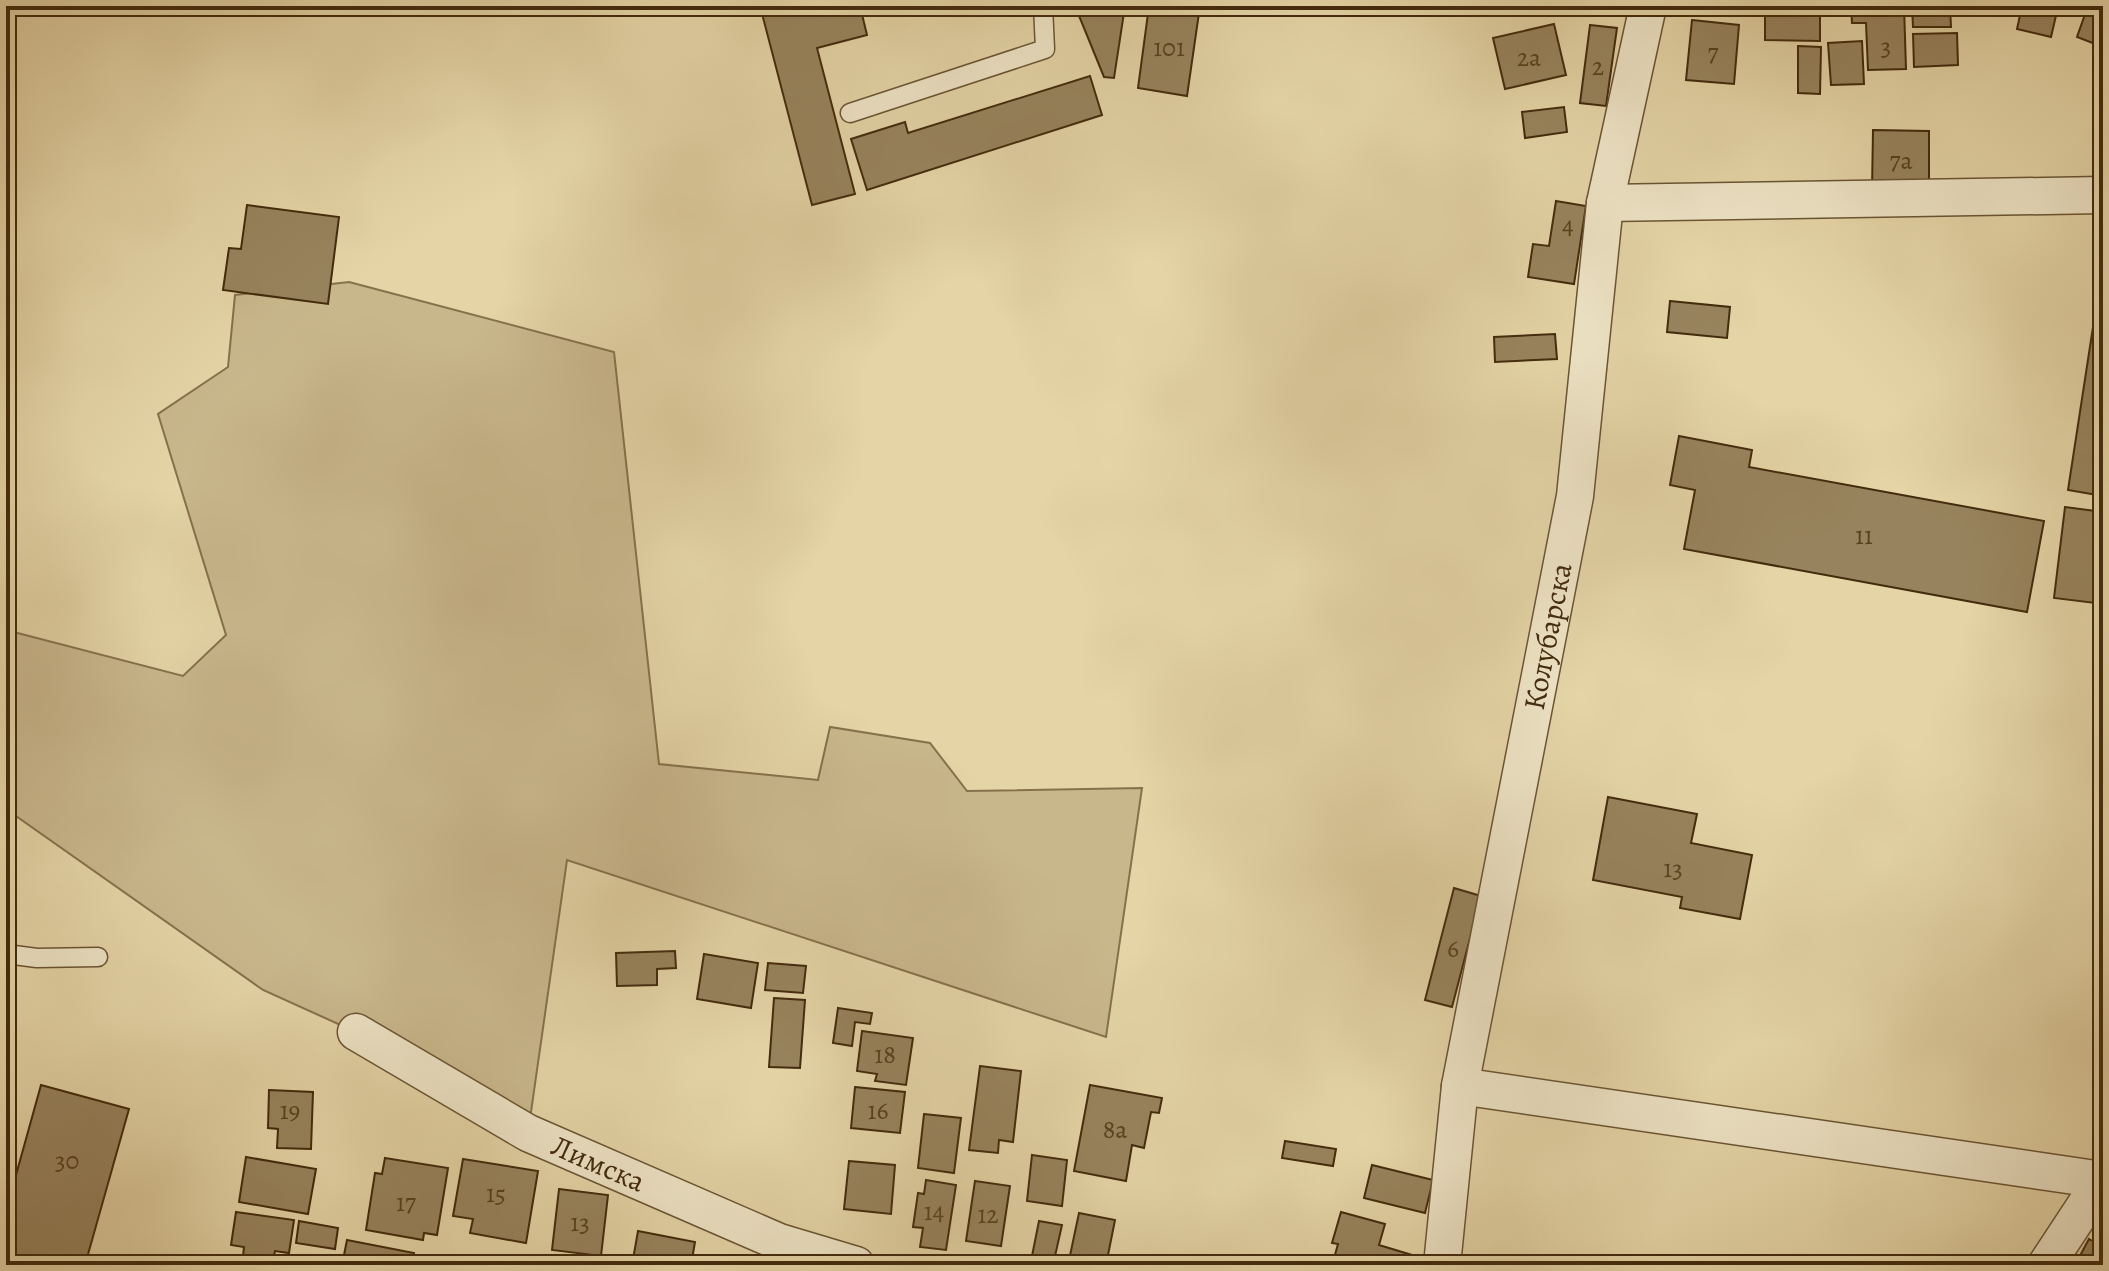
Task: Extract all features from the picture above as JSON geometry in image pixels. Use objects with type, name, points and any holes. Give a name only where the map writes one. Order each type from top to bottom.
[{"type":"street","name":"Колубарска","points":[[1442,1265],[1460,1086],[1575,496],[1605,203],[1648,6]]},
{"type":"street","points":[[1605,203],[2103,195]]},
{"type":"street","name":"Лимска","points":[[356,1032],[528,1133],[779,1242],[856,1265]]},
{"type":"street","points":[[1460,1086],[2102,1180],[2046,1265]]},
{"type":"lane","points":[[850,113],[1045,49],[1043,6]]},
{"type":"lane","points":[[6,954],[37,958],[98,957]]},
{"type":"shaded area","points":[[349,282],[614,352],[659,764],[818,780],[830,727],[930,743],[967,791],[1142,788],[1106,1037],[567,860],[528,1133],[356,1032],[263,990],[6,809],[6,630],[183,676],[226,635],[158,414],[228,367],[235,295]]},
{"type":"building","points":[[760,6],[860,6],[867,35],[817,48],[855,194],[812,205]]},
{"type":"building","points":[[1075,6],[1125,6],[1114,78],[1104,77]]},
{"type":"building","points":[[1149,6],[1200,6],[1187,96],[1138,88]]},
{"type":"building","points":[[1765,6],[1820,6],[1820,41],[1765,40]]},
{"type":"building","points":[[1851,6],[1904,6],[1906,69],[1868,70],[1866,23],[1852,23]]},
{"type":"building","points":[[1912,6],[1950,6],[1951,27],[1913,27]]},
{"type":"building","points":[[2022,6],[2058,7],[2051,37],[2017,29]]},
{"type":"building","points":[[2088,6],[2103,11],[2103,47],[2077,37]]},
{"type":"building","points":[[1692,20],[1739,25],[1734,84],[1686,80]]},
{"type":"building","points":[[1554,24],[1566,75],[1505,89],[1493,38]]},
{"type":"building","points":[[1590,25],[1617,28],[1606,106],[1580,103]]},
{"type":"building","points":[[1957,33],[1958,65],[1914,67],[1913,34]]},
{"type":"building","points":[[1862,41],[1864,84],[1831,85],[1828,43]]},
{"type":"building","points":[[1798,46],[1821,47],[1820,94],[1798,93]]},
{"type":"building","points":[[1090,76],[1102,115],[867,190],[851,139],[905,122],[908,133]]},
{"type":"building","points":[[1564,107],[1567,132],[1525,138],[1522,112]]},
{"type":"building","points":[[1873,130],[1929,131],[1929,191],[1872,190]]},
{"type":"building","points":[[1556,201],[1586,206],[1574,284],[1528,277],[1533,244],[1549,246]]},
{"type":"building","points":[[247,205],[339,217],[328,304],[223,290],[229,248],[241,249]]},
{"type":"building","points":[[1670,301],[1730,307],[1727,338],[1667,332]]},
{"type":"building","points":[[2093,327],[2103,329],[2103,496],[2068,490]]},
{"type":"building","points":[[1555,334],[1557,359],[1495,362],[1494,337]]},
{"type":"building","points":[[1679,436],[1752,450],[1749,467],[2044,521],[2027,612],[1684,549],[1695,490],[1670,485]]},
{"type":"building","points":[[2065,507],[2103,512],[2103,543],[2095,603],[2054,598]]},
{"type":"building","points":[[1608,797],[1697,814],[1691,843],[1752,855],[1740,919],[1680,908],[1682,897],[1593,880]]},
{"type":"building","points":[[1454,888],[1481,896],[1452,1007],[1425,1000]]},
{"type":"building","points":[[675,951],[676,968],[657,969],[657,985],[617,986],[616,953]]},
{"type":"building","points":[[704,954],[758,963],[751,1008],[697,999]]},
{"type":"building","points":[[768,963],[806,966],[803,993],[765,990]]},
{"type":"building","points":[[774,998],[805,1000],[800,1068],[769,1067]]},
{"type":"building","points":[[838,1008],[872,1013],[870,1024],[855,1022],[852,1046],[833,1043]]},
{"type":"building","points":[[862,1031],[913,1038],[906,1085],[875,1081],[877,1074],[857,1071]]},
{"type":"building","points":[[980,1066],[1021,1071],[1013,1142],[999,1140],[998,1153],[969,1150]]},
{"type":"building","points":[[41,1085],[129,1109],[85,1265],[6,1265],[6,1211]]},
{"type":"building","points":[[1090,1085],[1162,1098],[1159,1113],[1151,1112],[1144,1148],[1132,1145],[1126,1181],[1074,1171]]},
{"type":"building","points":[[855,1087],[905,1092],[900,1133],[851,1128]]},
{"type":"building","points":[[269,1090],[313,1092],[311,1149],[277,1148],[278,1129],[268,1128]]},
{"type":"building","points":[[924,1114],[961,1118],[954,1173],[918,1168]]},
{"type":"building","points":[[1285,1141],[1336,1149],[1333,1166],[1282,1158]]},
{"type":"building","points":[[1032,1155],[1067,1160],[1062,1206],[1027,1201]]},
{"type":"building","points":[[246,1157],[316,1169],[308,1214],[239,1202]]},
{"type":"building","points":[[385,1158],[448,1168],[437,1235],[424,1233],[423,1240],[366,1230],[375,1173],[382,1174]]},
{"type":"building","points":[[463,1159],[538,1171],[526,1243],[470,1233],[473,1219],[453,1216]]},
{"type":"building","points":[[849,1161],[895,1165],[891,1214],[844,1209]]},
{"type":"building","points":[[1372,1165],[1433,1180],[1425,1213],[1364,1198]]},
{"type":"building","points":[[926,1180],[956,1185],[946,1250],[920,1247],[923,1228],[913,1227],[918,1193],[924,1194]]},
{"type":"building","points":[[975,1181],[1010,1186],[1001,1246],[966,1241]]},
{"type":"building","points":[[559,1189],[608,1195],[601,1256],[552,1250]]},
{"type":"building","points":[[236,1212],[294,1220],[289,1253],[275,1251],[273,1261],[243,1256],[244,1247],[231,1245]]},
{"type":"building","points":[[1341,1212],[1385,1224],[1379,1245],[1412,1255],[1409,1265],[1344,1265],[1333,1262],[1338,1244],[1332,1243]]},
{"type":"building","points":[[1079,1213],[1115,1220],[1106,1265],[1068,1265]]},
{"type":"building","points":[[299,1221],[338,1228],[335,1249],[296,1243]]},
{"type":"building","points":[[1039,1221],[1062,1225],[1053,1265],[1031,1261]]},
{"type":"building","points":[[638,1231],[695,1242],[691,1265],[632,1265]]},
{"type":"building","points":[[2089,1239],[2103,1247],[2103,1265],[2075,1265]]},
{"type":"building","points":[[347,1240],[414,1253],[412,1265],[342,1265]]}]
